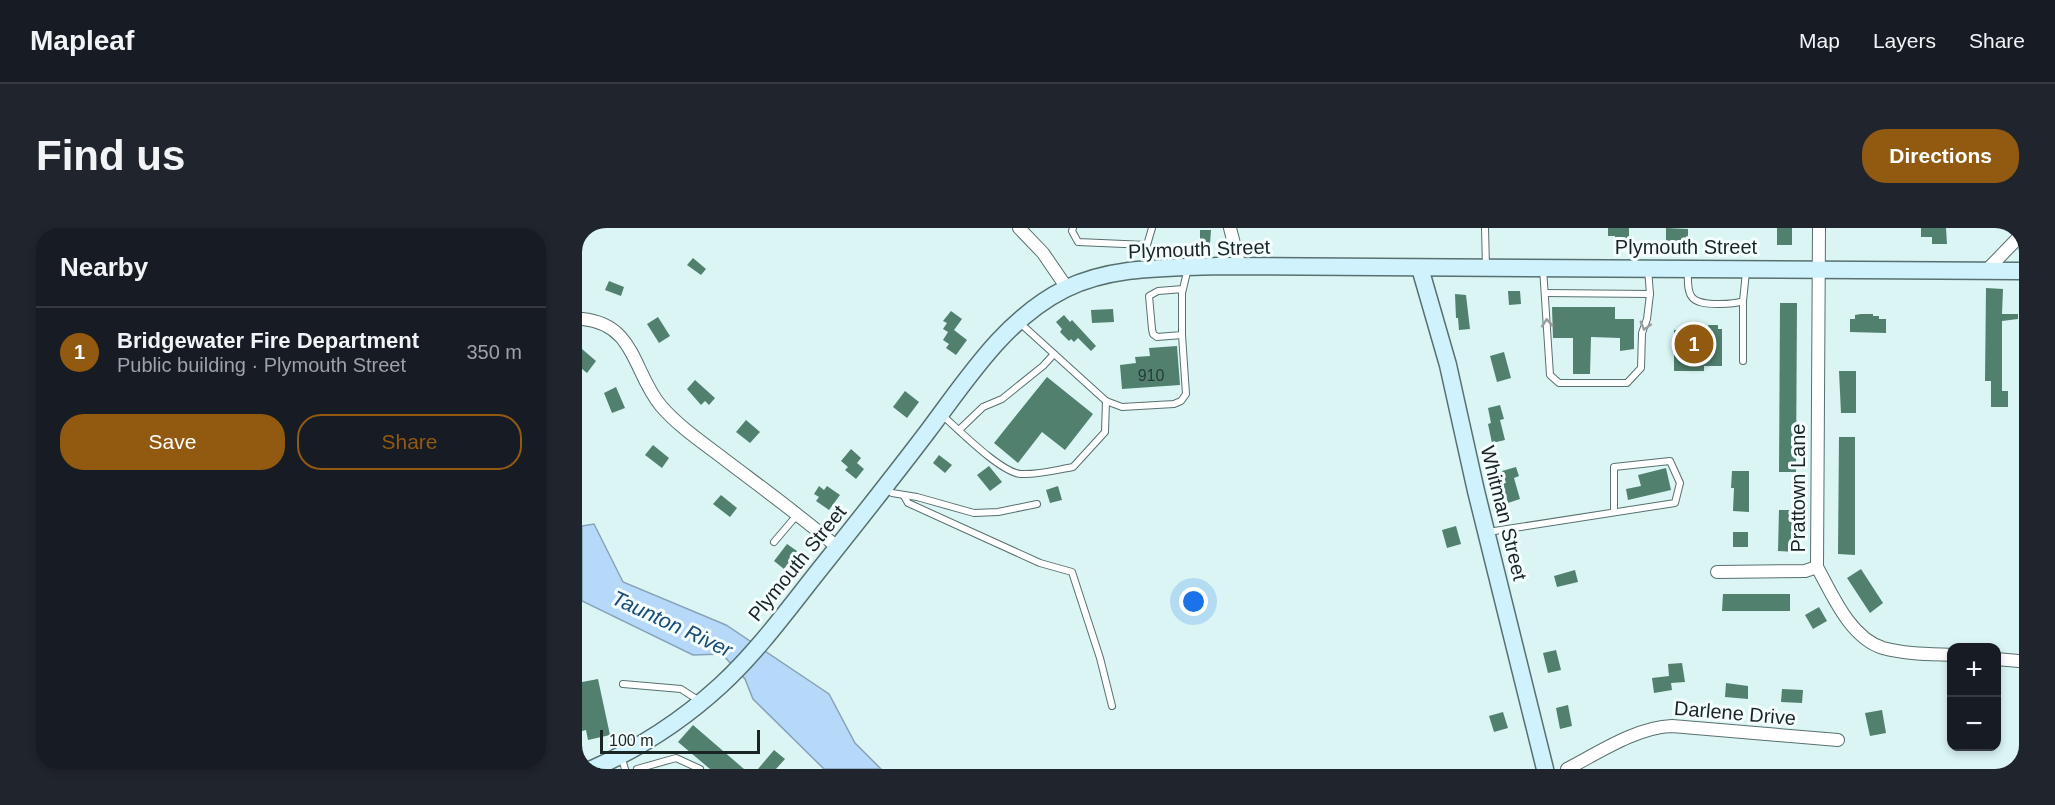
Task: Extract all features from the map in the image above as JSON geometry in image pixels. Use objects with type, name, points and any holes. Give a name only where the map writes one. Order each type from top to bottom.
[{"type":"main road","name":"Plymouth Street","points":[[592,769],[623,762],[645,741],[701,702],[732,674],[760,643],[885,487],[998,341],[1017,321],[1067,288],[1108,274],[1188,267],[2019,271]]},
{"type":"main road","name":"Whitman Street","points":[[1420,268],[1441,340],[1545,769]]},
{"type":"street","points":[[1019,228],[1044,253],[1067,288]]},
{"type":"street","points":[[1230,228],[1240,267]]},
{"type":"street","name":"Prattown Lane","points":[[1819,228],[1817,567],[1854,628],[1869,641],[1881,647],[1902,652],[1947,656]]},
{"type":"street","points":[[1986,271],[2019,237]]},
{"type":"street","points":[[582,319],[606,326],[622,336],[653,395],[668,413],[689,433],[798,514],[837,547]]},
{"type":"street","points":[[1718,572],[1805,572],[1817,567]]},
{"type":"street","points":[[2001,659],[2019,660]]},
{"type":"street","name":"Darlene Drive","points":[[1567,769],[1641,732],[1663,726],[1838,740]]},
{"type":"lane","points":[[1073,228],[1072,231],[1078,242],[1147,245]]},
{"type":"lane","points":[[1148,269],[1147,245],[1152,228]]},
{"type":"lane","points":[[1485,228],[1486,268]]},
{"type":"lane","points":[[1017,321],[1106,401],[1122,407],[1174,404],[1181,401],[1186,394],[1182,335],[1183,289],[1188,267]]},
{"type":"lane","points":[[1543,268],[1550,375],[1559,383],[1627,383],[1634,378],[1641,368],[1642,333],[1647,320],[1650,294],[1648,268]]},
{"type":"lane","points":[[1688,268],[1687,290],[1692,298],[1704,304],[1737,304],[1743,301]]},
{"type":"lane","points":[[1743,362],[1743,301],[1746,268]]},
{"type":"lane","points":[[1182,335],[1157,337],[1153,334],[1149,296],[1158,291],[1183,289]]},
{"type":"lane","points":[[1545,293],[1650,294]]},
{"type":"lane","points":[[959,430],[983,407],[1002,399],[1043,366],[1054,354]]},
{"type":"lane","points":[[941,414],[994,460],[1010,471],[1020,474],[1073,467],[1105,432],[1106,401]]},
{"type":"lane","points":[[1487,532],[1675,503],[1680,483],[1670,460],[1614,467],[1614,511]]},
{"type":"lane","points":[[885,487],[892,493],[917,497],[974,513],[998,512],[1037,504]]},
{"type":"lane","points":[[904,496],[908,503],[1040,563],[1072,572],[1100,658],[1112,706]]},
{"type":"lane","points":[[774,542],[798,514]]},
{"type":"lane","points":[[623,684],[681,689],[701,702]]},
{"type":"lane","points":[[637,769],[676,758],[700,769]]},
{"type":"water","name":"Taunton River","points":[[594,524],[623,582],[726,625],[829,694],[855,743],[881,769],[824,769],[753,699],[745,679],[722,654],[693,655],[582,601],[582,526]]},
{"type":"building","points":[[1608,228],[1629,228],[1629,241],[1615,241],[1615,236],[1608,236]]},
{"type":"building","points":[[1666,228],[1688,229],[1688,243],[1666,242]]},
{"type":"building","points":[[1777,228],[1792,228],[1792,245],[1777,245]]},
{"type":"building","points":[[1921,228],[1946,228],[1947,244],[1932,244],[1932,237],[1921,237]]},
{"type":"building","points":[[1200,230],[1211,230],[1210,244],[1200,244]]},
{"type":"building","points":[[693,258],[706,269],[701,275],[687,265]]},
{"type":"building","points":[[609,281],[624,287],[621,296],[605,290]]},
{"type":"building","points":[[1986,288],[2003,289],[2002,314],[2018,314],[2018,319],[2002,321],[2002,391],[2008,391],[2008,407],[1991,407],[1991,381],[1985,381]]},
{"type":"building","points":[[1508,291],[1520,291],[1521,304],[1509,305]]},
{"type":"building","points":[[1455,294],[1466,295],[1470,329],[1459,330]]},
{"type":"building","points":[[1780,303],[1797,303],[1796,472],[1779,472]]},
{"type":"building","points":[[1552,307],[1615,307],[1615,319],[1634,319],[1634,349],[1620,351],[1620,338],[1591,337],[1590,374],[1573,374],[1573,338],[1553,338]]},
{"type":"building","points":[[1113,309],[1114,322],[1092,323],[1091,310]]},
{"type":"building","points":[[951,311],[962,319],[954,330],[967,340],[956,355],[946,348],[949,344],[943,340],[948,332],[943,329],[947,323],[943,321]]},
{"type":"building","points":[[1873,314],[1873,316],[1879,316],[1879,319],[1886,319],[1886,333],[1850,332],[1850,319],[1855,319],[1855,315]]},
{"type":"building","points":[[1064,315],[1070,322],[1072,320],[1096,346],[1091,351],[1078,338],[1074,342],[1071,339],[1069,341],[1060,332],[1062,329],[1056,322]]},
{"type":"building","points":[[658,317],[670,336],[659,343],[647,324]]},
{"type":"building","points":[[1708,325],[1718,325],[1718,329],[1722,329],[1722,366],[1704,366],[1704,371],[1674,371],[1674,330],[1703,330],[1703,328],[1709,328]]},
{"type":"building","points":[[1177,346],[1180,385],[1122,389],[1120,365],[1136,363],[1135,357],[1150,356],[1149,348]]},
{"type":"building","points":[[582,349],[596,361],[587,373],[582,369]]},
{"type":"building","points":[[1504,352],[1511,378],[1497,382],[1490,356]]},
{"type":"building","points":[[1839,371],[1856,371],[1856,413],[1841,413]]},
{"type":"building","points":[[1047,377],[1093,414],[1065,450],[1042,432],[1018,463],[994,443]]},
{"type":"building","points":[[695,380],[715,398],[709,405],[705,401],[701,405],[687,389]]},
{"type":"building","points":[[616,387],[625,408],[612,413],[604,393]]},
{"type":"building","points":[[905,391],[919,402],[907,418],[893,407]]},
{"type":"building","points":[[1500,405],[1504,419],[1500,420],[1505,440],[1492,443],[1488,424],[1491,423],[1488,408]]},
{"type":"building","points":[[746,420],[760,432],[750,443],[736,432]]},
{"type":"building","points":[[1839,437],[1855,437],[1855,555],[1838,554]]},
{"type":"building","points":[[653,445],[669,458],[662,468],[645,455]]},
{"type":"building","points":[[851,449],[861,458],[857,463],[864,469],[856,479],[845,470],[848,467],[841,461]]},
{"type":"building","points":[[939,455],[952,465],[945,473],[933,463]]},
{"type":"building","points":[[989,466],[1002,482],[990,491],[977,475]]},
{"type":"building","points":[[1516,467],[1519,476],[1514,478],[1520,499],[1508,503],[1502,483],[1506,483],[1502,471]]},
{"type":"building","points":[[1666,468],[1671,490],[1628,500],[1626,489],[1641,486],[1638,475]]},
{"type":"building","points":[[1732,471],[1749,471],[1749,512],[1733,511]]},
{"type":"building","points":[[819,486],[824,490],[827,486],[840,495],[829,510],[816,501],[819,497],[814,494]]},
{"type":"building","points":[[1058,486],[1062,500],[1050,503],[1046,490]]},
{"type":"building","points":[[721,495],[737,508],[730,517],[713,504]]},
{"type":"building","points":[[1779,510],[1797,510],[1796,552],[1778,551]]},
{"type":"building","points":[[1456,526],[1461,544],[1447,548],[1442,530]]},
{"type":"building","points":[[1733,532],[1748,532],[1748,547],[1733,547]]},
{"type":"building","points":[[787,544],[797,551],[784,569],[774,561]]},
{"type":"building","points":[[1861,569],[1883,603],[1870,613],[1847,578]]},
{"type":"building","points":[[1575,570],[1578,582],[1557,587],[1554,576]]},
{"type":"building","points":[[1723,594],[1790,594],[1790,611],[1722,611]]},
{"type":"building","points":[[1819,607],[1827,621],[1813,629],[1805,615]]},
{"type":"building","points":[[1556,650],[1561,670],[1548,673],[1543,653]]},
{"type":"building","points":[[1682,663],[1685,682],[1671,683],[1672,690],[1654,693],[1652,678],[1669,676],[1668,664]]},
{"type":"building","points":[[598,679],[610,735],[588,740],[586,730],[582,731],[582,682]]},
{"type":"building","points":[[1726,683],[1748,686],[1748,699],[1725,697]]},
{"type":"building","points":[[1782,689],[1803,690],[1802,703],[1781,702]]},
{"type":"building","points":[[1568,705],[1572,726],[1560,729],[1556,708]]},
{"type":"building","points":[[1882,710],[1886,733],[1870,736],[1865,713]]},
{"type":"building","points":[[1503,712],[1508,728],[1494,732],[1489,716]]},
{"type":"building","points":[[693,725],[744,769],[710,769],[678,742]]},
{"type":"building","points":[[774,750],[785,759],[776,769],[758,769]]},
{"type":"place","name":"Bridgewater Fire Department","points":[[1694,344]]}]
